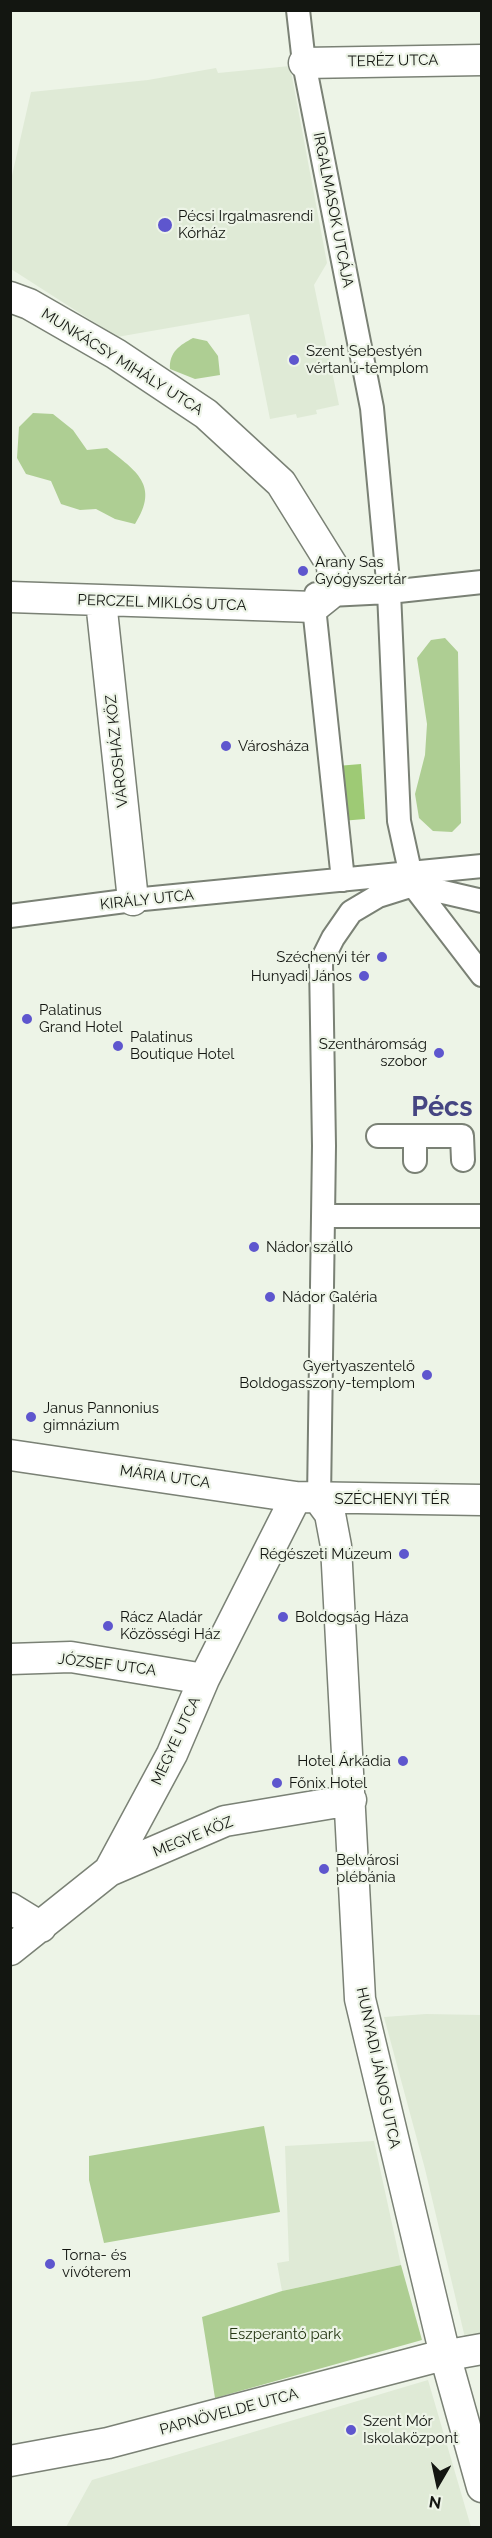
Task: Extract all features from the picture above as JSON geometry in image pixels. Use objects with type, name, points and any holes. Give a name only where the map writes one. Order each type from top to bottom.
[{"type":"street","name":"IRGALMASOK UTCÁJA","points":[[298,10],[304,63],[372,408],[389,592]]},
{"type":"street","name":"TERÉZ UTCA","points":[[304,63],[482,60]]},
{"type":"street","name":"MUNKÁCSY MIHÁLY UTCA","points":[[10,297],[29,304],[116,354],[206,414],[281,483],[332,565],[333,584],[319,598]]},
{"type":"street","points":[[343,880],[319,598],[482,582]]},
{"type":"street","points":[[389,592],[399,821],[412,879],[482,975]]},
{"type":"street","name":"PERCZEL MIKLÓS UTCA","points":[[10,597],[101,601],[319,598]]},
{"type":"street","name":"VÁROSHÁZ KÖZ","points":[[101,601],[133,900]]},
{"type":"street","points":[[412,879],[482,866]]},
{"type":"street","points":[[412,879],[482,901]]},
{"type":"street","name":"KIRÁLY UTCA","points":[[10,916],[133,900],[343,880],[412,879]]},
{"type":"street","name":"SZÉCHENYI TÉR","points":[[412,879],[351,912],[333,938],[321,962],[328,1137],[307,1498],[482,1500]]},
{"type":"street","points":[[378,1136],[462,1136],[463,1160]]},
{"type":"street","points":[[415,1136],[415,1161]]},
{"type":"street","points":[[323,1216],[417,1208],[469,1210]]},
{"type":"street","name":"MÁRIA UTCA","points":[[10,1455],[307,1498]]},
{"type":"street","name":"MEGYE UTCA","points":[[10,1950],[109,1871],[172,1754],[204,1679],[307,1498]]},
{"type":"street","name":"HUNYADI JÁNOS UTCA","points":[[307,1498],[330,1514],[336,1546],[360,1999],[445,2355],[482,2487]]},
{"type":"street","name":"JÓZSEF UTCA","points":[[10,1659],[71,1657],[204,1679]]},
{"type":"street","name":"MEGYE KÖZ","points":[[109,1871],[225,1821],[351,1800]]},
{"type":"street","points":[[10,1908],[41,1927]]},
{"type":"street","name":"PAPNÖVELDE UTCA","points":[[10,2461],[108,2444],[445,2355],[482,2349]]},
{"type":"shaded area","name":"Pécsi Irgalmasrendi Kórház","points":[[290,66],[327,263],[314,285],[339,405],[316,410],[317,414],[297,418],[296,414],[270,419],[249,314],[117,337],[11,269],[11,180],[31,92],[148,80],[216,68],[218,73]]},
{"type":"shaded area","points":[[361,764],[365,819],[341,821],[337,766]]},
{"type":"shaded area","points":[[426,2014],[481,2015],[481,2339],[466,2342],[425,2169],[384,2017]]},
{"type":"shaded area","points":[[374,2141],[401,2265],[282,2291],[277,2263],[289,2261],[285,2146]]},
{"type":"shaded area","name":"Szent Mór Iskolaközpont","points":[[428,2380],[471,2527],[66,2527],[92,2480]]},
{"type":"green space","points":[[193,338],[207,341],[218,356],[220,375],[195,379],[170,369],[173,354],[180,346]]},
{"type":"green space","points":[[33,413],[53,414],[73,430],[87,450],[107,448],[135,472],[145,489],[145,499],[135,524],[115,519],[96,509],[80,510],[61,504],[51,481],[26,474],[17,458],[19,427]]},
{"type":"green space","points":[[445,638],[458,652],[461,823],[452,832],[433,831],[419,818],[415,794],[425,755],[427,724],[417,658],[431,640]]},
{"type":"green space","points":[[264,2126],[280,2212],[104,2243],[89,2180],[89,2156]]},
{"type":"green space","name":"Eszperantó park","points":[[401,2265],[422,2340],[215,2398],[202,2317],[282,2291]]},
{"type":"place","name":"Pécsi Irgalmasrendi Kórház","points":[[165,225]]},
{"type":"place","name":"Szent Sebestyén vértanú-templom","points":[[294,360]]},
{"type":"place","name":"Arany Sas Gyógyszertár","points":[[303,571]]},
{"type":"place","name":"Városháza","points":[[226,746]]},
{"type":"place","name":"Széchenyi tér","points":[[382,957]]},
{"type":"place","name":"Hunyadi János","points":[[364,976]]},
{"type":"place","name":"Palatinus Grand Hotel","points":[[27,1019]]},
{"type":"place","name":"Palatinus Boutique Hotel","points":[[118,1046]]},
{"type":"place","name":"Szentháromság szobor","points":[[439,1053]]},
{"type":"place","name":"Nádor szálló","points":[[254,1247]]},
{"type":"place","name":"Nádor Galéria","points":[[270,1297]]},
{"type":"place","name":"Gyertyaszentelő Boldogasszony-templom","points":[[427,1375]]},
{"type":"place","name":"Janus Pannonius gimnázium","points":[[31,1417]]},
{"type":"place","name":"Régészeti Múzeum","points":[[404,1554]]},
{"type":"place","name":"Boldogság Háza","points":[[283,1617]]},
{"type":"place","name":"Rácz Aladár Közösségi Ház","points":[[108,1626]]},
{"type":"place","name":"Hotel Árkádia","points":[[403,1761]]},
{"type":"place","name":"Főnix Hotel","points":[[277,1783]]},
{"type":"place","name":"Belvárosi plébánia","points":[[324,1869]]},
{"type":"place","name":"Torna- és vívóterem","points":[[50,2264]]},
{"type":"place","name":"Szent Mór Iskolaközpont","points":[[351,2430]]},
{"type":"district","name":"Pécs","points":[[442,1108]]}]
